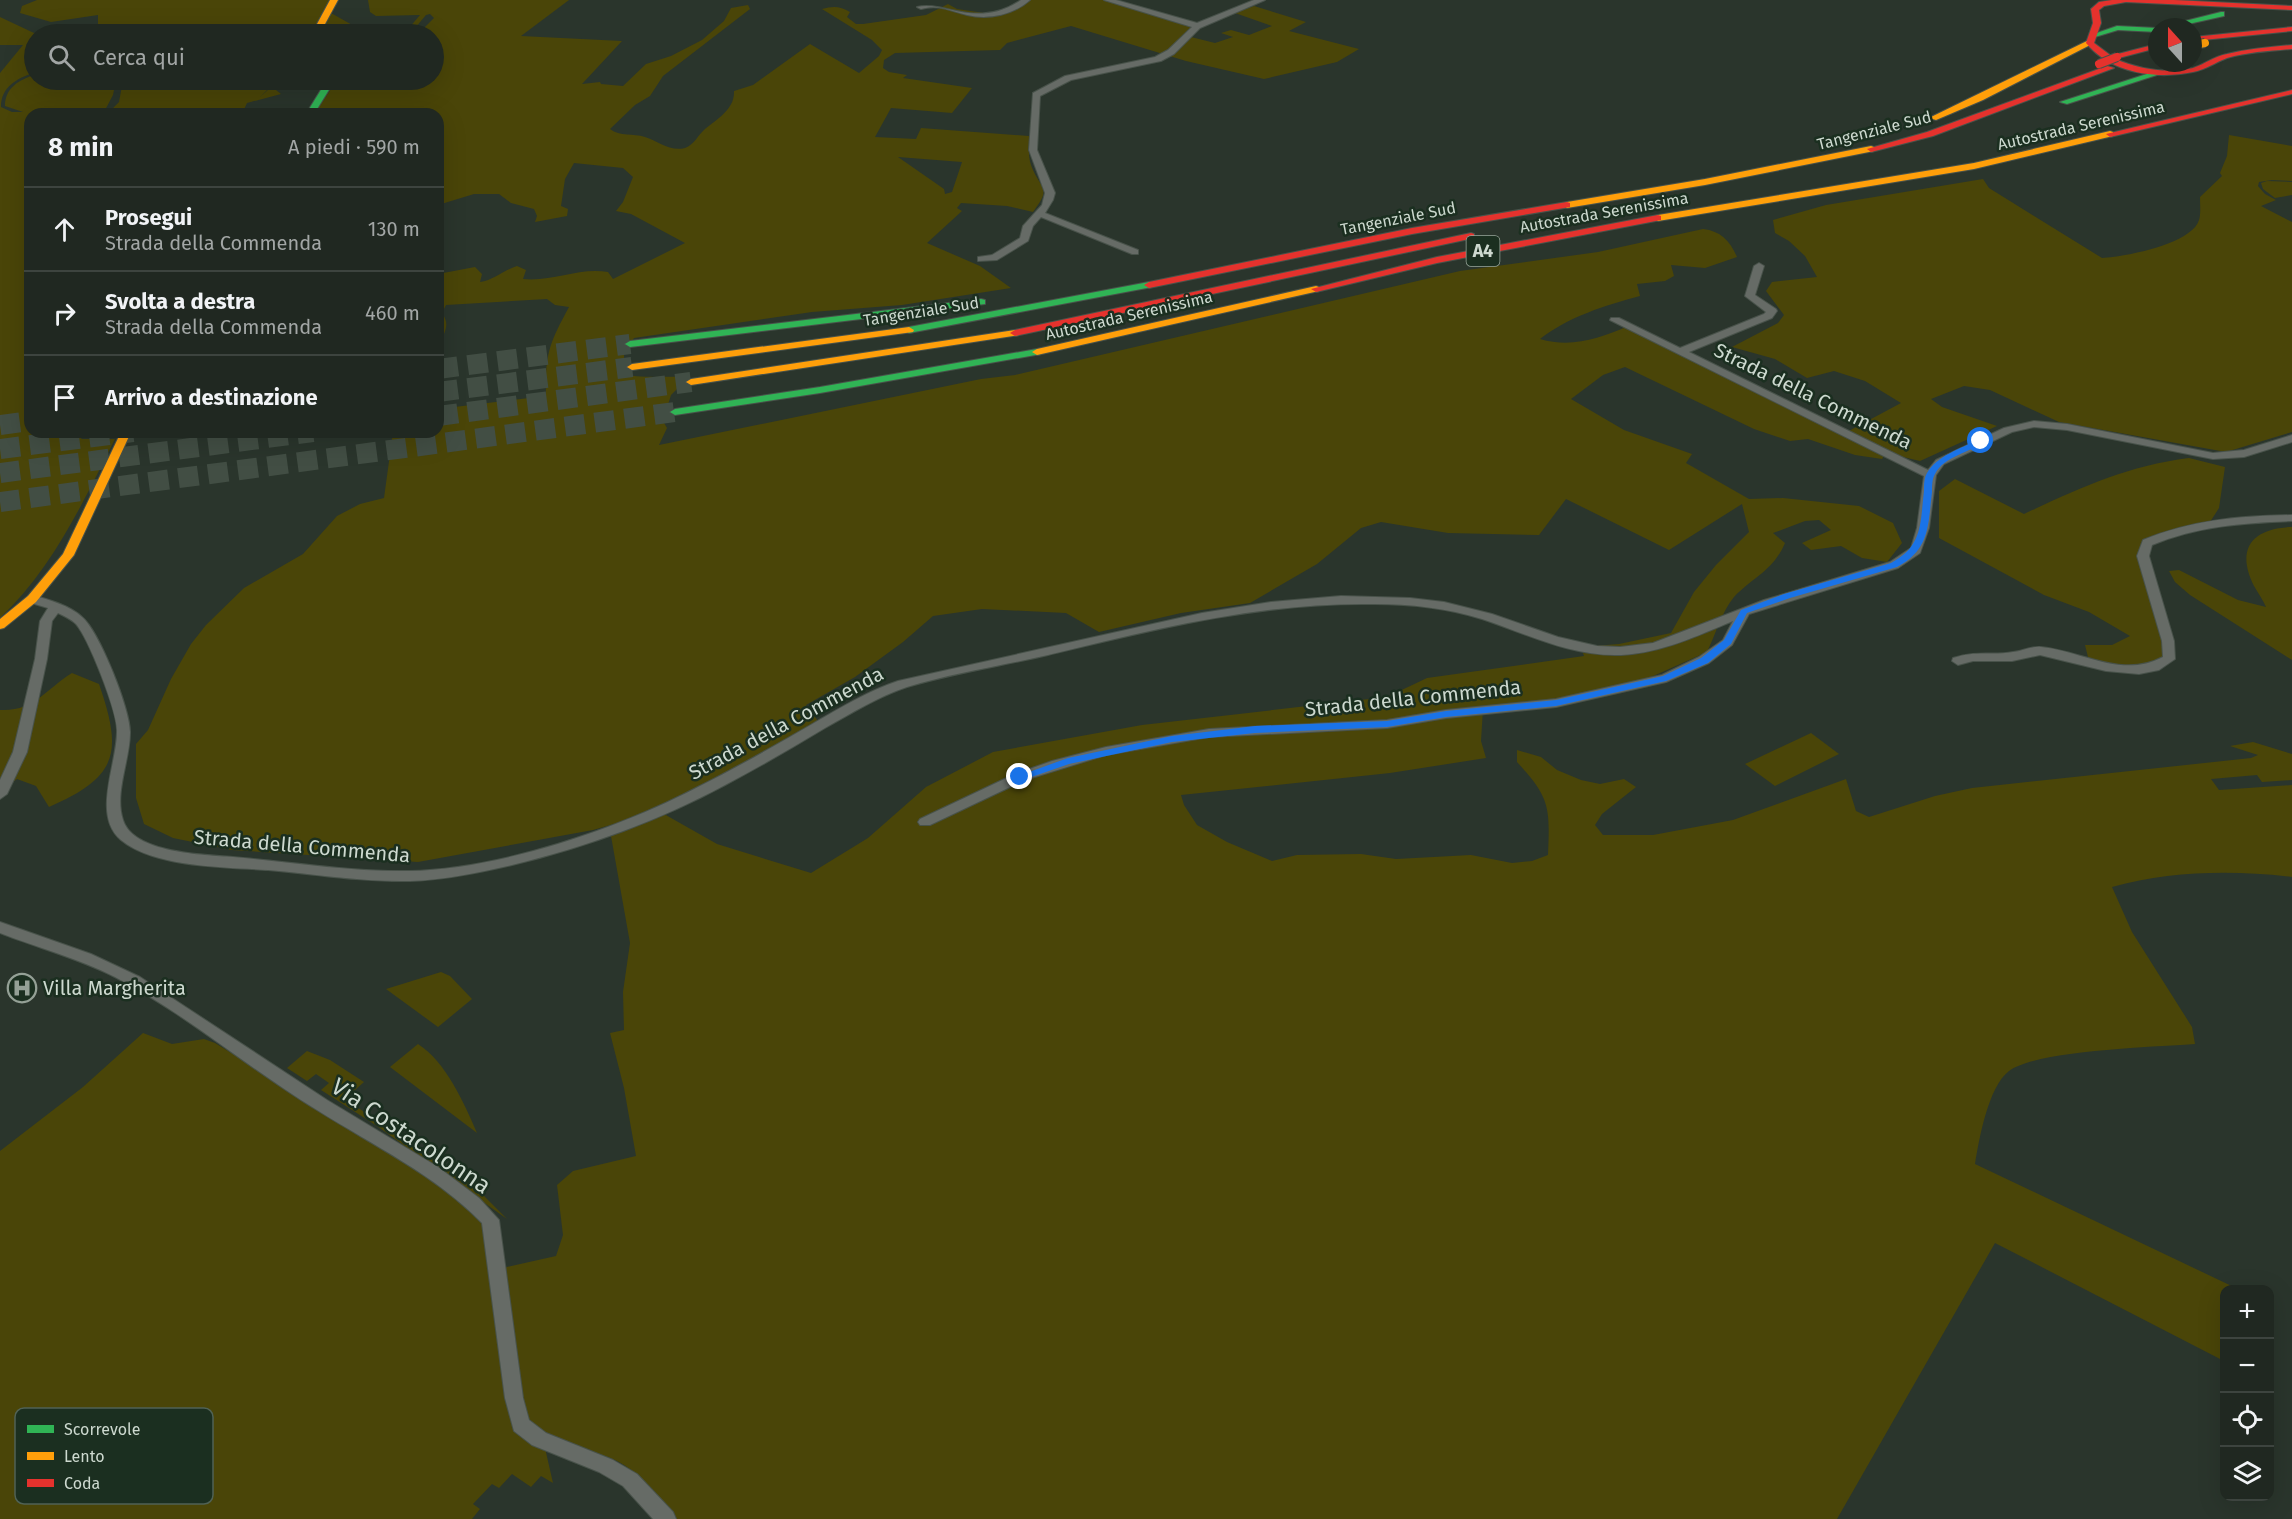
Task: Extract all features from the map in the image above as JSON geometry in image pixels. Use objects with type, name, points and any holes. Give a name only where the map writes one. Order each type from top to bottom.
[{"type":"main road","points":[[321,24],[334,0]]},
{"type":"main road","points":[[2148,70],[2110,60],[2093,49],[2095,12],[2102,4],[2126,0],[2292,8]]},
{"type":"main road","points":[[2095,12],[2108,22],[2132,28]]},
{"type":"main road","points":[[2202,18],[2215,15],[2292,18]]},
{"type":"main road","points":[[1848,147],[1937,116],[1980,98],[2093,39],[2104,31],[2148,29]]},
{"type":"main road","points":[[2202,40],[2292,29]]},
{"type":"main road","points":[[2202,41],[2292,35]]},
{"type":"main road","points":[[2202,46],[2207,51],[2210,61]]},
{"type":"main road","points":[[2202,66],[2210,61],[2292,46]]},
{"type":"main road","name":"Tangenziale Sud","points":[[632,367],[806,345],[1033,308],[1412,231],[1792,166],[1930,134],[2003,110],[2148,50]]},
{"type":"main road","name":"Tangenziale Sud","points":[[630,344],[1049,292],[1407,224],[1730,170],[1848,147],[1950,120],[2114,63],[2148,55]]},
{"type":"main road","points":[[2049,107],[2140,78],[2171,72]]},
{"type":"main road","points":[[314,108],[325,90]]},
{"type":"main road","name":"Autostrada Serenissima","points":[[1995,146],[2235,90]]},
{"type":"main road","name":"Autostrada Serenissima","points":[[675,412],[820,390],[1026,354],[1437,260],[1590,229],[1974,165],[2292,92]]},
{"type":"main road","points":[[1930,134],[2029,113]]},
{"type":"main road","name":"Autostrada Serenissima","points":[[691,382],[1018,333],[1492,232],[1931,158]]},
{"type":"main road","points":[[0,625],[32,599],[68,555],[123,438]]},
{"type":"street","points":[[921,7],[941,2],[957,9],[998,15],[1013,10],[1026,0]]},
{"type":"street","points":[[1108,0],[1197,26]]},
{"type":"street","points":[[981,259],[994,258],[1025,239],[1024,230],[1029,221],[1040,214],[1048,201],[1050,190],[1037,166],[1033,147],[1036,95],[1068,78],[1158,59],[1171,52],[1197,26],[1261,0]]},
{"type":"street","points":[[1040,214],[1135,252]]},
{"type":"street","name":"Strada della Commenda","points":[[1680,352],[1768,316],[1772,311],[1750,296],[1759,266]]},
{"type":"street","name":"Strada della Commenda","points":[[32,599],[75,616],[84,623],[122,718],[124,733],[112,813],[125,837],[139,847],[157,852],[390,877],[444,874],[562,847],[660,811],[743,769],[880,692],[924,676],[1012,659],[1167,623],[1325,601],[1393,601],[1443,605],[1581,647],[1615,652],[1670,643],[1787,596],[1894,565],[1909,557],[1916,550],[1923,528],[1930,475],[1615,320]]},
{"type":"street","points":[[1930,475],[1940,462],[1981,441],[2008,430],[2034,424],[2114,435],[2213,456],[2248,454],[2292,438]]},
{"type":"street","points":[[1958,661],[1976,654],[2009,657],[2038,651],[2124,671],[2158,667],[2169,659],[2168,641],[2143,556],[2147,543],[2175,530],[2210,522],[2292,518]]},
{"type":"street","points":[[0,794],[20,752],[41,659],[46,621],[54,609]]},
{"type":"street","name":"Strada della Commenda","points":[[925,822],[1020,777],[1057,764],[1106,752],[1209,733],[1387,724],[1446,714],[1556,703],[1666,678],[1704,660],[1728,642],[1744,612]]},
{"type":"street","name":"Via Costacolonna","points":[[0,927],[94,961],[135,981],[322,1105],[384,1141],[474,1201],[490,1220],[514,1398],[521,1425],[539,1439],[606,1466],[630,1480],[666,1519]]},
{"type":"shaded area","points":[[37,0],[334,0],[321,24],[98,24],[98,15],[51,22],[20,13],[22,6]]},
{"type":"shaded area","points":[[368,0],[569,0],[521,36],[622,41],[582,84],[600,82],[623,86],[646,64],[671,56],[702,40],[724,21],[731,8],[748,5],[750,9],[663,76],[650,96],[635,105],[610,129],[618,133],[645,137],[674,149],[691,145],[732,103],[734,91],[753,85],[810,44],[859,73],[879,56],[882,50],[872,40],[822,9],[830,7],[850,12],[847,17],[856,24],[863,24],[926,15],[948,4],[957,9],[998,15],[1026,0],[1108,0],[1197,26],[1187,36],[1215,43],[1233,37],[1221,33],[1231,30],[1249,35],[1272,26],[1235,13],[1254,6],[1306,22],[1289,31],[1359,49],[1337,62],[1264,79],[1186,61],[1071,26],[1007,43],[1000,50],[895,53],[884,60],[883,68],[889,72],[907,75],[903,78],[972,88],[952,113],[891,108],[875,137],[916,139],[921,128],[1029,136],[1030,162],[1044,192],[1033,212],[1007,206],[961,203],[957,208],[962,211],[927,243],[980,266],[1011,288],[902,305],[812,312],[634,338],[624,355],[624,373],[643,377],[682,377],[679,387],[671,395],[663,421],[667,428],[659,445],[981,379],[1015,375],[1460,271],[1598,252],[1703,229],[1715,232],[1724,238],[1737,257],[1705,268],[1671,265],[1674,276],[1665,281],[1637,284],[1640,296],[1575,318],[1540,339],[1563,343],[1585,341],[1628,326],[1845,433],[1901,403],[1865,381],[1834,371],[1807,378],[1775,359],[1732,347],[1778,323],[1784,315],[1766,291],[1772,282],[1817,277],[1805,256],[1789,241],[1775,233],[1773,220],[1826,205],[1983,179],[1989,188],[2102,258],[2112,257],[2156,248],[2184,236],[2194,228],[2200,218],[2200,197],[2222,176],[2220,173],[2227,156],[2229,135],[2292,146],[2292,181],[2272,180],[2259,182],[2258,186],[2265,194],[2276,200],[2261,206],[2292,222],[2292,432],[2226,452],[2059,422],[1990,390],[1964,386],[1931,399],[1942,407],[1997,426],[1920,461],[1886,453],[1882,459],[1855,455],[1808,439],[1790,441],[1754,429],[1625,367],[1603,375],[1571,399],[1624,430],[1692,454],[1686,463],[1749,499],[1783,498],[1859,506],[1893,523],[1902,543],[1887,562],[1862,558],[1841,546],[1811,550],[1802,543],[1831,530],[1819,520],[1805,521],[1773,533],[1785,543],[1780,553],[1769,567],[1734,597],[1722,616],[1707,652],[1651,677],[1644,683],[1550,702],[1483,709],[1481,741],[1486,758],[1390,773],[1181,795],[1184,805],[1197,825],[1227,842],[1272,861],[1297,855],[1361,854],[1396,859],[1471,855],[1512,863],[1532,861],[1548,855],[1549,825],[1546,804],[1536,785],[1517,762],[1517,750],[1541,757],[1557,770],[1581,780],[1600,784],[1624,779],[1636,787],[1602,814],[1595,825],[1603,835],[1653,835],[1733,820],[1846,779],[1856,811],[1869,817],[1935,796],[1972,788],[2251,758],[2258,755],[2230,746],[2253,742],[2292,754],[2292,780],[2262,782],[2257,775],[2211,779],[2219,790],[2292,785],[2292,877],[2247,873],[2201,873],[2156,878],[2112,887],[2132,932],[2192,1027],[2195,1044],[2070,1054],[2044,1058],[2009,1071],[1995,1089],[1990,1101],[1975,1164],[2230,1285],[2220,1285],[2220,1359],[1995,1243],[1837,1519],[677,1519],[650,1487],[634,1472],[617,1461],[593,1452],[546,1440],[522,1427],[529,1443],[545,1448],[553,1483],[541,1476],[531,1487],[512,1474],[499,1488],[492,1484],[473,1504],[480,1509],[472,1519],[0,1519],[0,1151],[83,1087],[143,1033],[172,1044],[204,1039],[215,1043],[384,1146],[490,1220],[498,1269],[556,1256],[563,1235],[557,1185],[573,1171],[636,1156],[624,1088],[610,1033],[624,1030],[623,992],[630,943],[611,836],[664,814],[717,844],[811,873],[868,838],[926,787],[993,752],[1142,725],[1387,697],[1427,678],[1584,656],[1581,647],[1619,644],[1671,633],[1694,592],[1716,565],[1749,532],[1742,504],[1669,550],[1566,499],[1539,535],[1448,533],[1381,522],[1361,528],[1317,564],[1250,603],[1181,613],[1099,632],[1066,613],[982,609],[933,616],[903,642],[855,677],[806,705],[821,725],[660,811],[593,830],[418,862],[232,850],[173,838],[144,824],[136,798],[136,744],[148,730],[171,679],[191,644],[206,625],[244,588],[303,554],[337,516],[360,504],[384,498],[392,438],[444,438],[444,408],[546,396],[546,370],[550,350],[569,307],[555,305],[547,299],[446,305],[444,309],[444,273],[475,267],[482,274],[480,282],[517,266],[526,270],[523,279],[597,271],[608,272],[613,279],[685,243],[631,214],[616,211],[623,202],[633,177],[623,168],[574,163],[565,179],[561,206],[568,209],[567,216],[535,222],[537,216],[534,209],[511,203],[499,194],[474,194],[444,203],[444,108],[318,108],[330,90],[444,90],[444,24],[428,24],[434,18],[430,14],[426,15],[418,24],[412,24],[420,15],[376,16],[370,12]],"holes":[[[898,157],[962,162],[952,192],[945,194],[944,189]]]},
{"type":"shaded area","points":[[331,13],[350,24],[326,24]]},
{"type":"shaded area","points":[[0,17],[24,28],[24,77],[11,84],[2,100],[1,107],[12,112],[23,112],[5,106],[7,94],[24,79],[24,90],[114,90],[106,108],[24,108],[24,438],[115,439],[79,510],[51,556],[19,599],[0,618],[0,73],[23,45],[0,45]]},
{"type":"shaded area","points":[[121,90],[267,90],[260,97],[268,90],[276,90],[281,94],[247,103],[245,108],[113,108],[119,102]]},
{"type":"shaded area","points":[[2267,181],[2292,182],[2292,195],[2275,198],[2263,189],[2261,183]]},
{"type":"shaded area","points":[[2189,458],[2225,467],[2219,508],[2210,522],[2147,543],[2143,556],[2169,659],[2124,671],[2089,661],[2085,645],[2112,645],[2130,636],[2089,612],[2044,595],[1939,538],[1939,491],[1955,479],[2024,514],[2124,472]]},
{"type":"shaded area","points":[[2292,527],[2292,660],[2190,595],[2175,582],[2169,571],[2179,570],[2238,600],[2266,607],[2249,573],[2246,561],[2247,551],[2258,536],[2267,531]]},
{"type":"shaded area","points":[[72,673],[99,684],[111,728],[112,745],[109,760],[101,773],[89,785],[49,807],[36,786],[17,779],[0,792],[0,710],[12,710],[31,703]]},
{"type":"shaded area","points":[[1811,733],[1839,754],[1775,786],[1745,764]]},
{"type":"shaded area","points":[[441,972],[450,976],[472,999],[438,1027],[386,989]]},
{"type":"shaded area","points":[[418,1044],[446,1072],[477,1133],[390,1067]]},
{"type":"shaded area","points":[[307,1051],[330,1060],[364,1082],[345,1099],[474,1186],[507,1219],[377,1126],[321,1090],[329,1083],[316,1074],[307,1081],[287,1068]]},
{"type":"tunnel","points":[[444,368],[630,344]]},
{"type":"tunnel","points":[[444,391],[632,367]]},
{"type":"tunnel","points":[[444,415],[691,382]]},
{"type":"tunnel","points":[[0,502],[675,412]]},
{"type":"tunnel","points":[[0,425],[24,422]]},
{"type":"tunnel","points":[[0,449],[86,438]]},
{"type":"tunnel","points":[[0,473],[267,438]]},
{"type":"traffic: fast","points":[[2202,18],[2221,14]]},
{"type":"traffic: fast","points":[[2095,35],[2117,28],[2148,30]]},
{"type":"traffic: fast","points":[[2064,102],[2156,74]]},
{"type":"traffic: fast","points":[[314,108],[325,90]]},
{"type":"traffic: fast","points":[[909,330],[1149,285]]},
{"type":"traffic: fast","points":[[630,344],[981,302]]},
{"type":"traffic: fast","points":[[675,412],[820,390],[1037,352]]},
{"type":"traffic: slow","points":[[321,24],[334,0]]},
{"type":"traffic: slow","points":[[1933,118],[1980,98],[2090,43]]},
{"type":"traffic: slow","points":[[1658,218],[1974,166],[2110,134]]},
{"type":"traffic: slow","points":[[1567,205],[1705,182],[1871,149]]},
{"type":"traffic: slow","points":[[1037,352],[1316,289]]},
{"type":"traffic: slow","points":[[632,367],[909,330]]},
{"type":"traffic: slow","points":[[691,382],[1015,333]]},
{"type":"traffic: slow","points":[[0,625],[32,599],[68,555],[123,438]]},
{"type":"traffic: jam","points":[[2126,0],[2102,4],[2095,9],[2097,23],[2090,43],[2111,60],[2137,70],[2180,72],[2197,69],[2227,56],[2292,47]]},
{"type":"traffic: jam","points":[[2126,0],[2292,8]]},
{"type":"traffic: jam","points":[[2202,38],[2292,29]]},
{"type":"traffic: jam","points":[[2117,57],[2148,48]]},
{"type":"traffic: jam","points":[[2099,64],[2117,57]]},
{"type":"traffic: jam","points":[[1871,149],[1930,134],[2110,68]]},
{"type":"traffic: jam","points":[[2110,134],[2292,92]]},
{"type":"traffic: jam","points":[[1149,285],[1412,231],[1567,205]]},
{"type":"traffic: jam","points":[[1316,289],[1437,260],[1658,218]]},
{"type":"traffic: jam","points":[[1015,333],[1471,236]]},
{"type":"place","name":"Villa Margherita","points":[[22,988]]},
{"type":"route","points":[[1020,777],[1057,764],[1106,752],[1209,733],[1387,724],[1446,714],[1556,703],[1666,678],[1704,660],[1728,642],[1744,612],[1787,596],[1894,565],[1909,557],[1916,550],[1923,528],[1930,475],[1940,462],[1981,441]]}]
